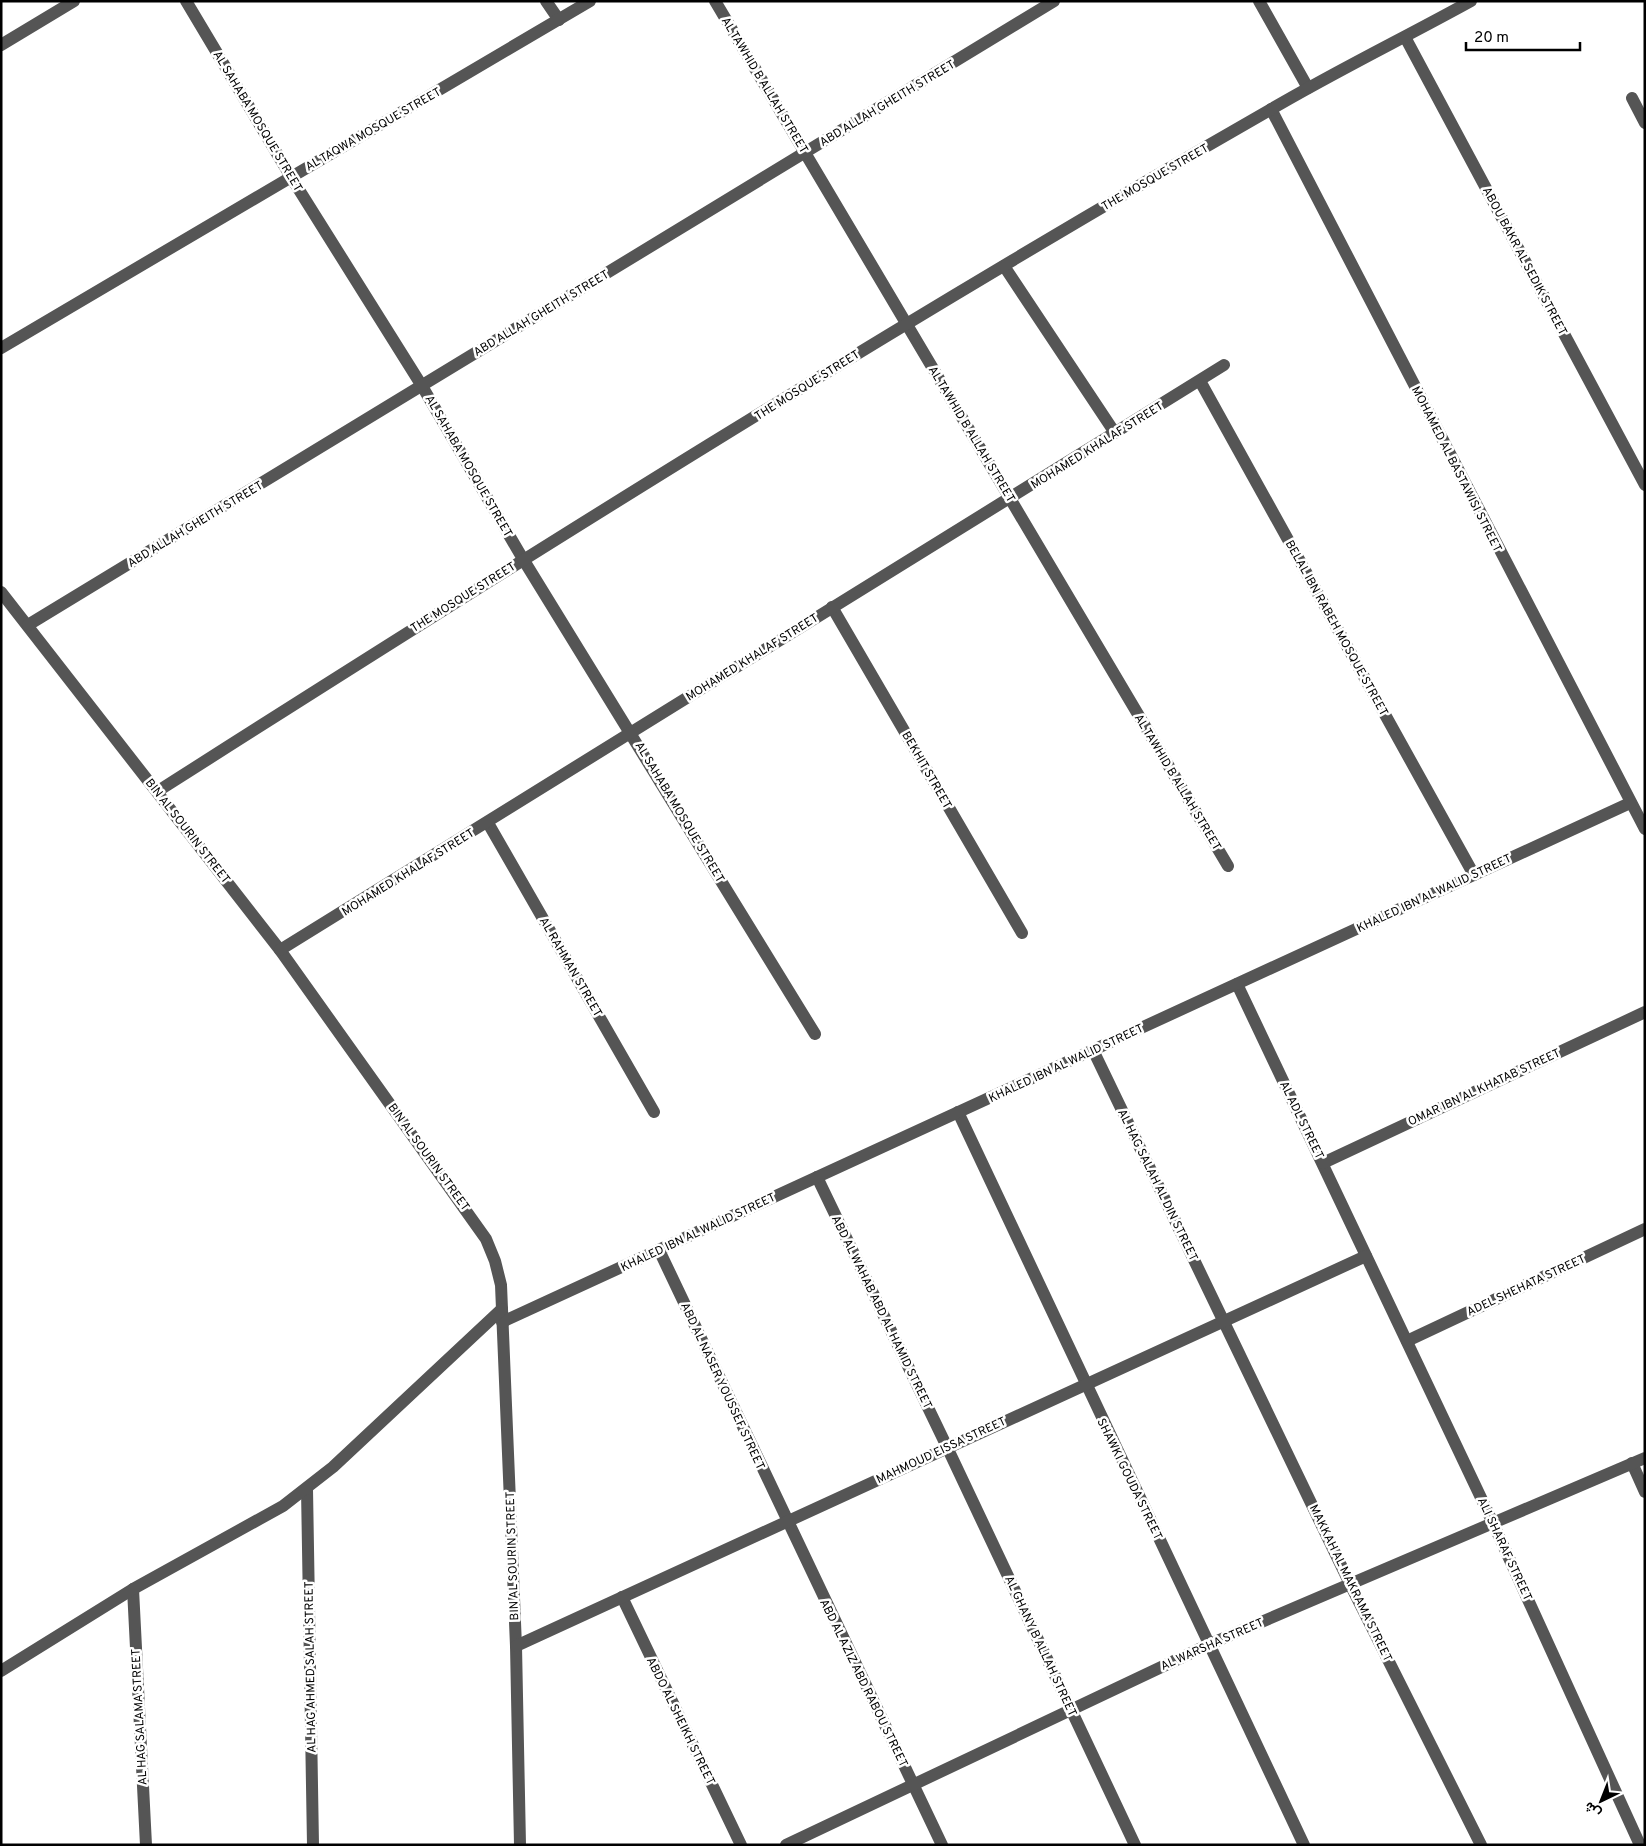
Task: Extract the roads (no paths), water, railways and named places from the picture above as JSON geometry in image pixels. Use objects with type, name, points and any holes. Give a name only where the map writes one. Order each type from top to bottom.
[{"type":"street","points":[[1,45],[74,1]]},
{"type":"street","name":"AL SAHABA MOSQUE STREET","points":[[186,1],[291,177],[422,386],[524,559],[815,1034]]},
{"type":"street","points":[[546,1],[558,20]]},
{"type":"street","name":"AL TAQWA MOSQUE STREET","points":[[1,348],[590,1]]},
{"type":"street","name":"AL TAWHID B ALLAH STREET","points":[[715,1],[1228,866]]},
{"type":"street","name":"ABD ALLAH GHEITH STREET","points":[[28,625],[1054,1]]},
{"type":"street","points":[[1259,1],[1308,88]]},
{"type":"street","name":"THE MOSQUE STREET","points":[[158,791],[524,559],[906,324],[1271,109],[1471,1]]},
{"type":"street","name":"ABOU BAKR AL SEDIK STREET","points":[[1405,37],[1645,485]]},
{"type":"street","points":[[1632,98],[1645,123]]},
{"type":"street","name":"MOHAMED AL BASTAWISI STREET","points":[[1271,109],[1645,829]]},
{"type":"street","points":[[1004,266],[1115,433]]},
{"type":"street","name":"MOHAMED KHALAF STREET","points":[[280,950],[488,823],[832,607],[1010,499],[1224,365]]},
{"type":"street","name":"BELAL IBN RABEH MOSQUE STREET","points":[[1200,381],[1474,874]]},
{"type":"street","name":"BIN AL SOURIN STREET","points":[[1,592],[158,791],[280,950],[486,1239],[495,1261],[501,1285],[516,1646],[520,1845]]},
{"type":"street","name":"BEKHIT STREET","points":[[832,607],[1022,933]]},
{"type":"street","name":"KHALED IBN AL WALID STREET","points":[[502,1322],[1630,803]]},
{"type":"street","name":"AL RAHMAN STREET","points":[[488,823],[654,1112]]},
{"type":"street","name":"AL ADL STREET","points":[[1237,984],[1366,1256]]},
{"type":"street","name":"OMAR IBN AL KHATAB STREET","points":[[1323,1163],[1645,1012]]},
{"type":"street","name":"AL HAG SALAH AL DIN STREET","points":[[1093,1050],[1223,1320]]},
{"type":"street","name":"SHAWKI GOUDA STREET","points":[[958,1112],[1304,1845]]},
{"type":"street","name":"ABD AL WAHAB ABD AL HAMID STREET","points":[[817,1177],[947,1447]]},
{"type":"street","name":"ADEL SHEHATA STREET","points":[[1407,1342],[1645,1229]]},
{"type":"street","name":"ABD AL NASER YOUSSEF STREET","points":[[659,1250],[787,1521]]},
{"type":"street","name":"MAHMOUD EISSA STREET","points":[[516,1646],[1366,1256]]},
{"type":"street","name":"ALI SHARAF STREET","points":[[1366,1256],[1493,1523],[1640,1845]]},
{"type":"street","points":[[1,1671],[133,1589],[257,1522],[307,1489],[502,1309]]},
{"type":"street","name":"MAKKAH AL MAKRAMA STREET","points":[[1223,1320],[1350,1584],[1482,1845]]},
{"type":"street","name":"AL GHANY B ALLAH STREET","points":[[947,1447],[1070,1710],[1136,1845]]},
{"type":"street","name":"AL WARSHA STREET","points":[[786,1845],[1210,1644],[1645,1458]]},
{"type":"street","points":[[1632,1463],[1645,1492]]},
{"type":"street","name":"AL HAG AHMED SALAH STREET","points":[[307,1489],[313,1845]]},
{"type":"street","name":"ABD AL AZIZ ABD RABOU STREET","points":[[787,1521],[942,1845]]},
{"type":"street","name":"AL HAG SALAMA STREET","points":[[133,1589],[146,1845]]},
{"type":"street","name":"ABDO AL SHEIKH STREET","points":[[622,1597],[740,1845]]}]
